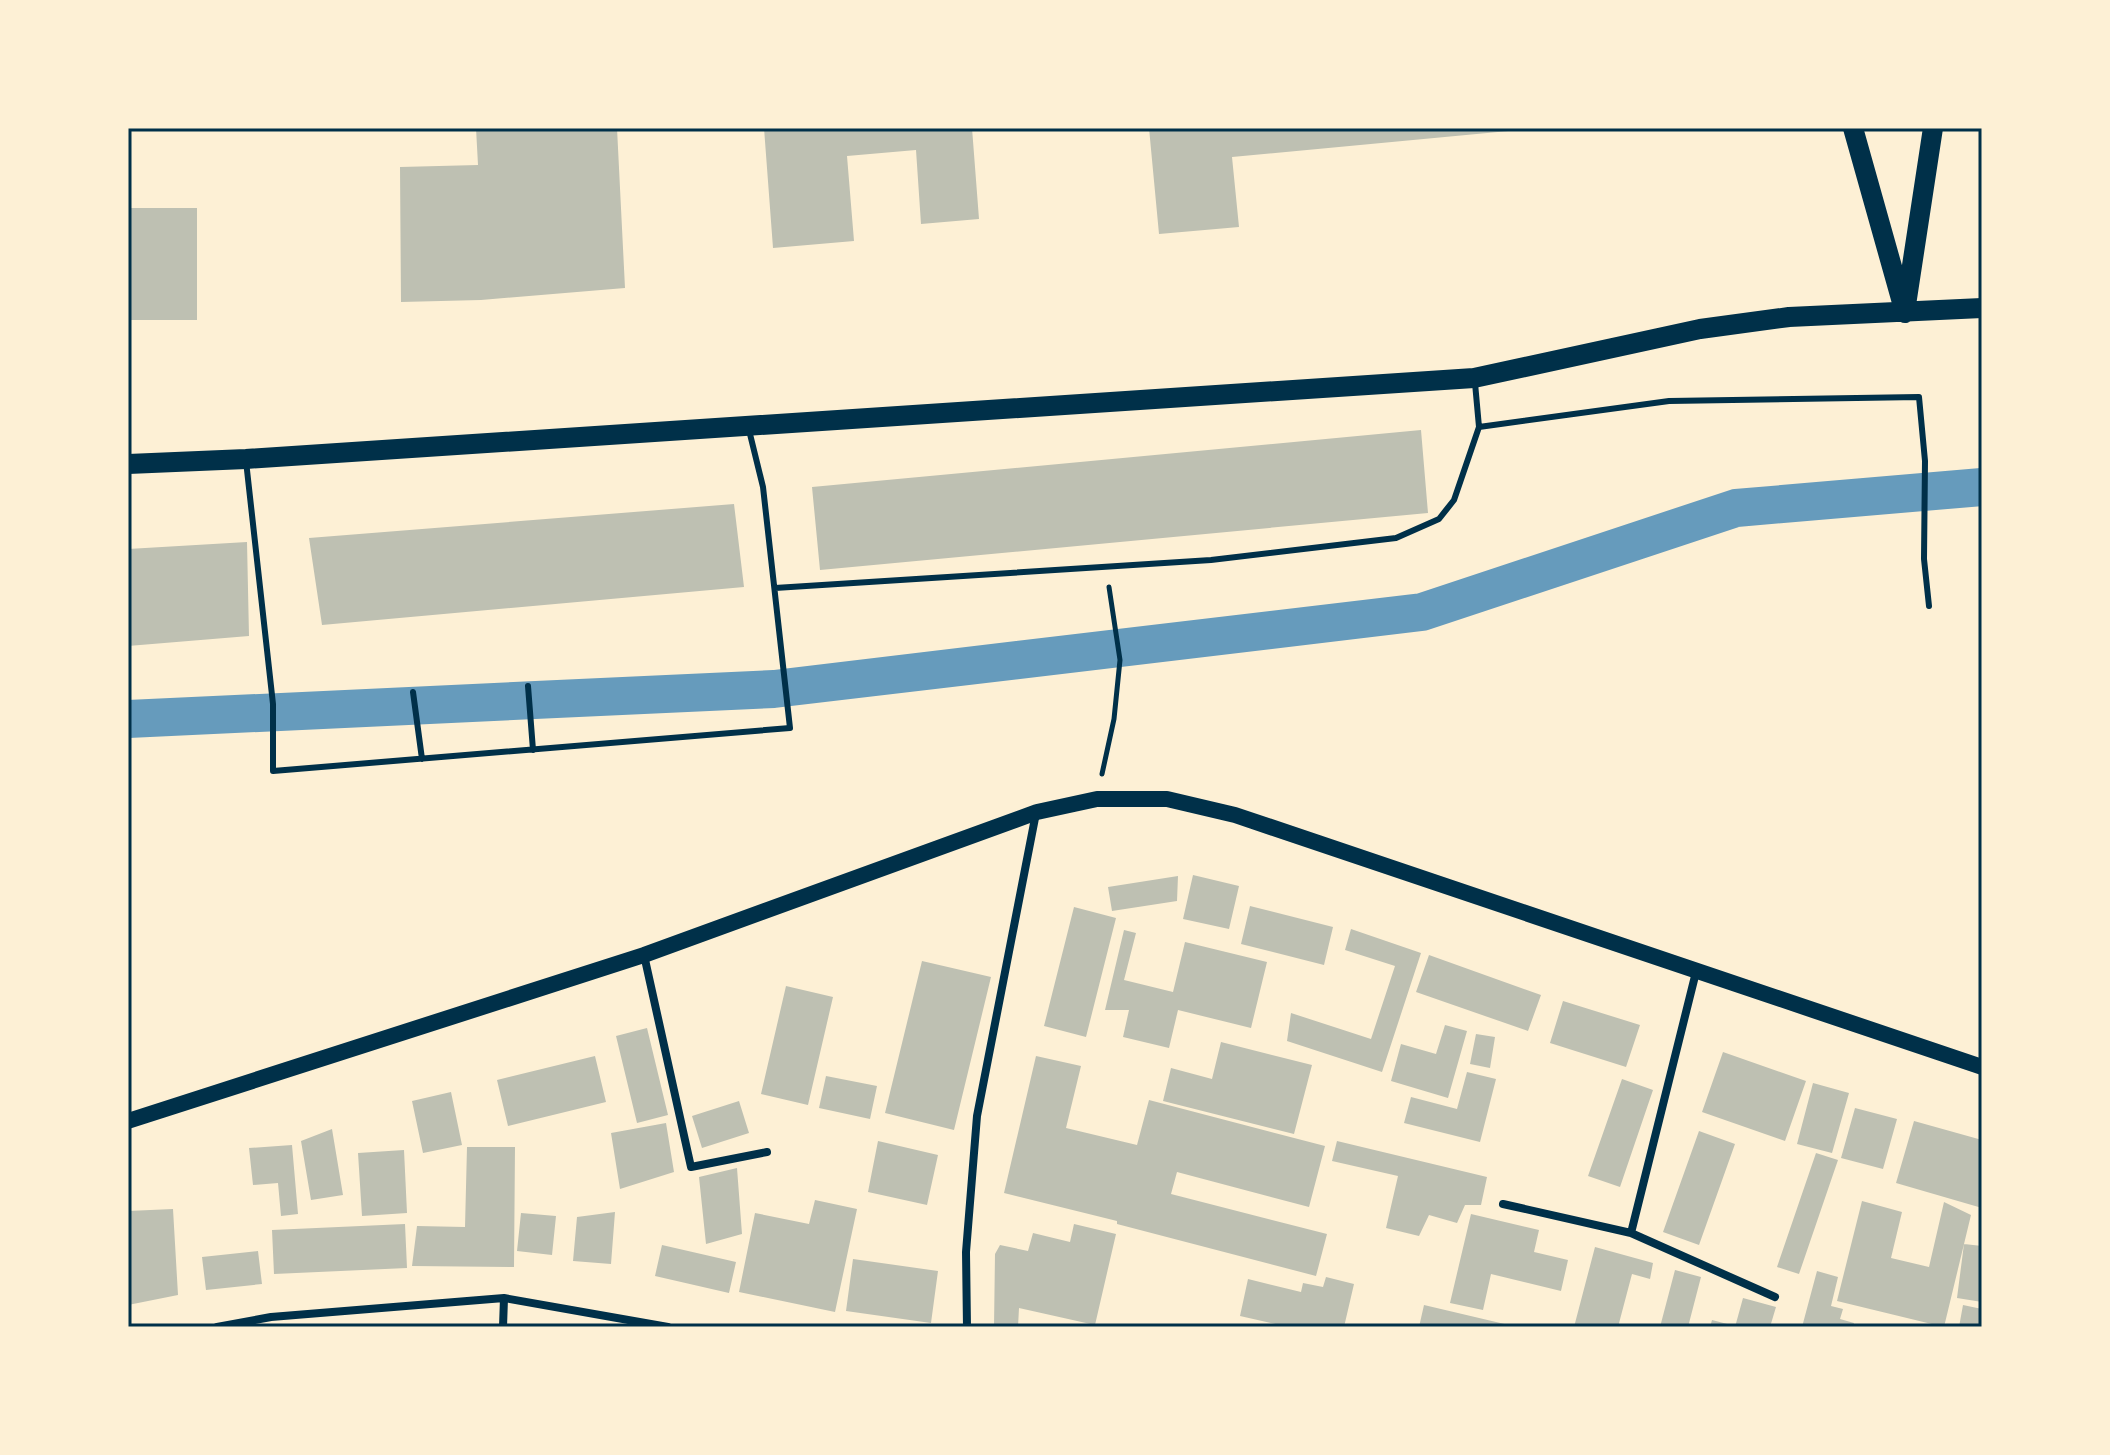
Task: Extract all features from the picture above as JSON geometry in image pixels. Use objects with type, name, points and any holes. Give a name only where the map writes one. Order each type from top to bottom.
[{"type":"main road","points":[[1853,128],[1905,313]]},
{"type":"main road","points":[[1905,313],[1933,128]]},
{"type":"main road","points":[[128,464],[246,459],[1474,378],[1700,329],[1789,317],[1982,308]]},
{"type":"main road","points":[[128,1121],[644,955],[1037,812],[1097,799],[1167,799],[1235,815],[1982,1067]]},
{"type":"street","points":[[967,1327],[966,1252],[977,1116],[1037,812]]},
{"type":"street","points":[[644,955],[691,1167],[767,1152]]},
{"type":"street","points":[[1631,1233],[1696,972]]},
{"type":"street","points":[[1503,1204],[1631,1233],[1775,1297]]},
{"type":"street","points":[[217,1327],[271,1317],[504,1298],[668,1327]]},
{"type":"street","points":[[503,1327],[504,1298]]},
{"type":"lane","points":[[775,588],[1211,560],[1396,538],[1439,519],[1454,500],[1479,427],[1474,378]]},
{"type":"lane","points":[[1479,427],[1669,401],[1919,397],[1925,461],[1924,559],[1929,606]]},
{"type":"lane","points":[[246,459],[273,704],[273,771],[790,728],[763,487],[748,426]]},
{"type":"lane","points":[[528,686],[533,750]]},
{"type":"lane","points":[[413,692],[422,759]]},
{"type":"path","points":[[1097,799],[1114,719],[1120,660],[1108,566]]},
{"type":"building","points":[[476,128],[617,128],[625,288],[481,300],[401,302],[400,167],[478,165]]},
{"type":"building","points":[[764,128],[972,128],[979,219],[921,224],[916,150],[847,156],[854,241],[773,248]]},
{"type":"building","points":[[1149,128],[1519,130],[1232,157],[1239,227],[1159,234]]},
{"type":"building","points":[[128,208],[197,208],[197,320],[128,320]]},
{"type":"building","points":[[1421,430],[1428,513],[820,570],[812,487]]},
{"type":"building","points":[[734,504],[744,587],[322,625],[309,538]]},
{"type":"building","points":[[247,542],[249,636],[128,646],[128,549]]},
{"type":"building","points":[[1193,875],[1239,886],[1229,929],[1183,919]]},
{"type":"building","points":[[1178,876],[1177,901],[1112,911],[1108,887]]},
{"type":"building","points":[[1250,906],[1333,927],[1324,965],[1241,944]]},
{"type":"building","points":[[1074,907],[1116,918],[1086,1037],[1044,1026]]},
{"type":"building","points":[[1351,929],[1421,953],[1382,1072],[1287,1041],[1291,1013],[1371,1039],[1395,966],[1345,950]]},
{"type":"building","points":[[1124,930],[1136,933],[1124,980],[1173,992],[1185,942],[1267,962],[1251,1028],[1178,1010],[1169,1048],[1123,1037],[1129,1010],[1105,1010]]},
{"type":"building","points":[[1429,955],[1541,995],[1528,1031],[1416,992]]},
{"type":"building","points":[[922,961],[991,977],[954,1130],[885,1113]]},
{"type":"building","points":[[786,986],[833,997],[808,1105],[761,1094]]},
{"type":"building","points":[[1563,1001],[1640,1025],[1626,1067],[1550,1043]]},
{"type":"building","points":[[1445,1025],[1467,1031],[1448,1098],[1391,1081],[1401,1044],[1436,1054]]},
{"type":"building","points":[[647,1028],[668,1115],[637,1123],[616,1036]]},
{"type":"building","points":[[1476,1034],[1495,1037],[1490,1068],[1470,1064]]},
{"type":"building","points":[[1221,1042],[1312,1065],[1294,1134],[1163,1101],[1171,1068],[1212,1079]]},
{"type":"building","points":[[1723,1052],[1806,1081],[1785,1141],[1702,1112]]},
{"type":"building","points":[[595,1056],[606,1102],[508,1126],[497,1080]]},
{"type":"building","points":[[1036,1056],[1081,1066],[1066,1128],[1137,1145],[1149,1100],[1325,1146],[1309,1207],[1177,1172],[1171,1194],[1327,1234],[1316,1276],[1004,1193]]},
{"type":"building","points":[[1467,1072],[1496,1079],[1480,1142],[1404,1123],[1411,1097],[1457,1109]]},
{"type":"building","points":[[826,1076],[877,1086],[870,1119],[819,1108]]},
{"type":"building","points":[[1622,1079],[1653,1090],[1620,1187],[1588,1176]]},
{"type":"building","points":[[1813,1083],[1849,1093],[1832,1153],[1797,1144]]},
{"type":"building","points":[[451,1092],[462,1145],[423,1153],[412,1101]]},
{"type":"building","points":[[739,1101],[749,1133],[702,1148],[692,1116]]},
{"type":"building","points":[[1855,1108],[1897,1119],[1883,1169],[1841,1158]]},
{"type":"building","points":[[1914,1121],[1982,1140],[1982,1208],[1896,1183]]},
{"type":"building","points":[[666,1123],[674,1172],[620,1189],[611,1133]]},
{"type":"building","points":[[332,1129],[343,1195],[311,1200],[301,1141]]},
{"type":"building","points":[[1699,1131],[1735,1144],[1699,1245],[1663,1232]]},
{"type":"building","points":[[878,1141],[938,1155],[927,1205],[868,1192]]},
{"type":"building","points":[[1337,1141],[1487,1177],[1481,1205],[1465,1205],[1457,1223],[1429,1215],[1419,1236],[1386,1228],[1398,1176],[1332,1161]]},
{"type":"building","points":[[292,1145],[298,1214],[281,1216],[278,1183],[253,1185],[249,1148]]},
{"type":"building","points":[[467,1147],[515,1147],[514,1267],[412,1266],[417,1226],[465,1227]]},
{"type":"building","points":[[404,1150],[407,1213],[362,1216],[358,1153]]},
{"type":"building","points":[[1816,1153],[1838,1160],[1799,1274],[1777,1267]]},
{"type":"building","points":[[737,1168],[742,1234],[706,1244],[699,1177]]},
{"type":"building","points":[[815,1200],[857,1209],[835,1312],[739,1292],[755,1213],[809,1224]]},
{"type":"building","points":[[1862,1201],[1902,1212],[1891,1258],[1929,1267],[1944,1202],[1971,1215],[1944,1327],[1837,1301]]},
{"type":"building","points":[[173,1209],[178,1295],[128,1305],[128,1211]]},
{"type":"building","points":[[615,1212],[611,1264],[573,1261],[577,1217]]},
{"type":"building","points":[[521,1213],[556,1216],[552,1255],[517,1251]]},
{"type":"building","points":[[1471,1214],[1539,1230],[1534,1252],[1568,1260],[1561,1291],[1491,1274],[1483,1310],[1450,1303]]},
{"type":"building","points":[[405,1224],[407,1268],[274,1274],[272,1230]]},
{"type":"building","points":[[1074,1224],[1116,1234],[1095,1325],[1019,1308],[1018,1327],[994,1327],[995,1254],[1000,1245],[1028,1251],[1033,1233],[1070,1242]]},
{"type":"building","points":[[1964,1244],[1982,1246],[1982,1302],[1957,1298]]},
{"type":"building","points":[[662,1245],[736,1262],[729,1293],[655,1276]]},
{"type":"building","points":[[1595,1247],[1653,1263],[1650,1279],[1632,1274],[1618,1327],[1574,1327]]},
{"type":"building","points":[[258,1251],[262,1284],[206,1290],[202,1257]]},
{"type":"building","points":[[853,1259],[938,1271],[931,1323],[846,1311]]},
{"type":"building","points":[[1675,1270],[1701,1277],[1688,1327],[1660,1327]]},
{"type":"building","points":[[1817,1271],[1838,1277],[1831,1306],[1843,1309],[1840,1319],[1854,1323],[1853,1327],[1802,1327]]},
{"type":"building","points":[[1326,1277],[1354,1284],[1344,1327],[1289,1327],[1240,1316],[1248,1279],[1301,1292],[1303,1283],[1323,1287]]},
{"type":"building","points":[[1743,1298],[1776,1307],[1770,1327],[1735,1327]]},
{"type":"building","points":[[1424,1305],[1513,1326],[1513,1327],[1419,1327]]},
{"type":"building","points":[[1963,1305],[1982,1309],[1982,1327],[1959,1327]]},
{"type":"building","points":[[1712,1320],[1735,1326],[1735,1327],[1710,1327]]},
{"type":"waterway","points":[[128,719],[774,689],[1422,612],[1736,508],[1982,487]]}]
